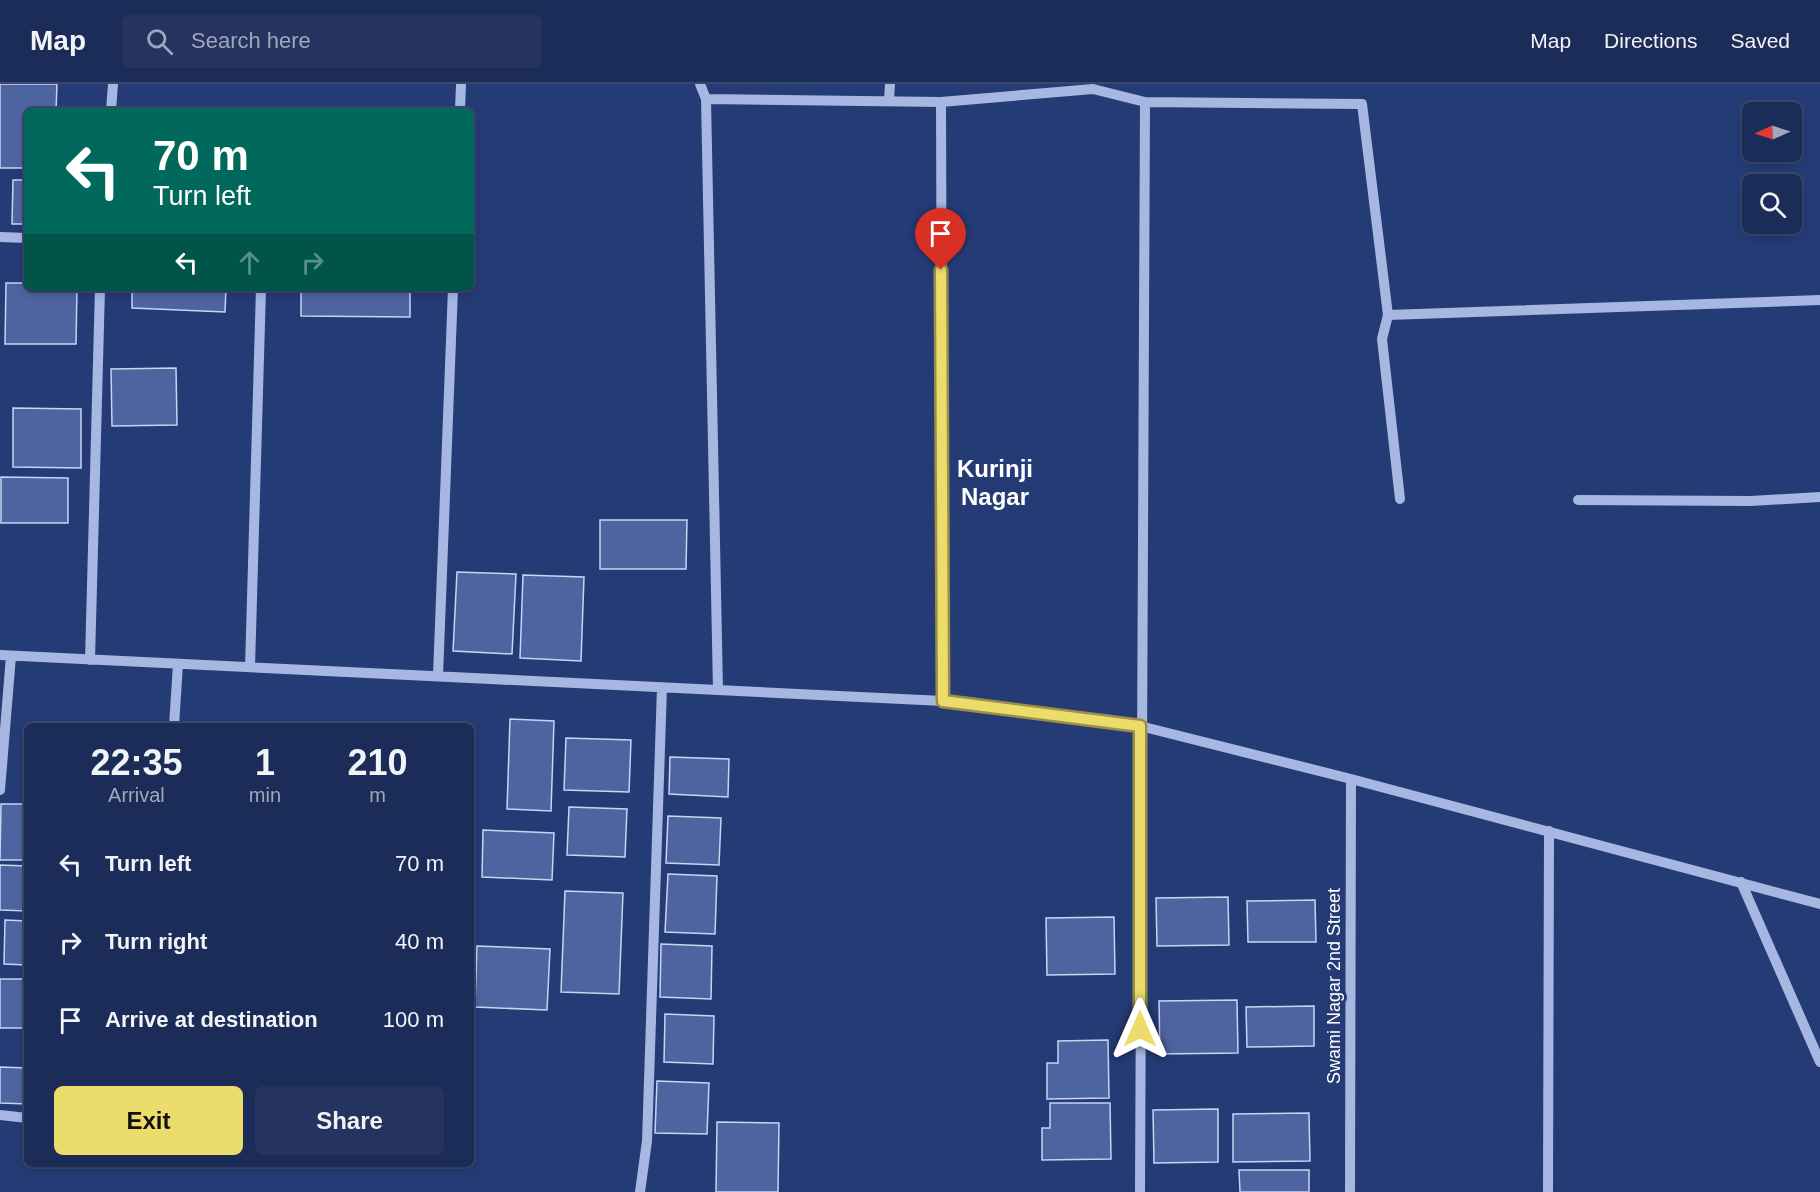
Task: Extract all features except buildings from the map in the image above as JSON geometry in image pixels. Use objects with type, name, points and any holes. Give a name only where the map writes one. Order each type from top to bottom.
[{"type":"street","points":[[111,108],[113,84]]},
{"type":"street","points":[[460,84],[460,108]]},
{"type":"street","points":[[700,84],[706,99],[718,690]]},
{"type":"street","points":[[889,100],[890,84]]},
{"type":"street","points":[[706,99],[941,102],[1093,87],[1145,102],[1362,104],[1388,315],[1382,339],[1400,499]]},
{"type":"street","points":[[941,102],[943,701]]},
{"type":"street","points":[[1140,1192],[1140,726],[1145,102]]},
{"type":"street","points":[[0,237],[24,238]]},
{"type":"street","points":[[90,660],[99,291]]},
{"type":"street","points":[[250,667],[261,291]]},
{"type":"street","points":[[438,676],[453,291]]},
{"type":"street","points":[[1388,315],[1820,300]]},
{"type":"street","points":[[1578,500],[1751,501],[1820,497]]},
{"type":"street","points":[[0,790],[5,656],[943,701],[1140,726],[1351,779],[1820,904]]},
{"type":"street","points":[[174,723],[178,664]]},
{"type":"street","points":[[640,1192],[647,1141],[662,687]]},
{"type":"street","name":"Swami Nagar 2nd Street","points":[[1350,1192],[1351,779]]},
{"type":"street","points":[[1548,1192],[1549,831]]},
{"type":"street","points":[[1741,882],[1820,1062]]},
{"type":"street","points":[[0,1115],[24,1118]]},
{"type":"district","name":"Kurinji Nagar","points":[[995,483]]},
{"type":"route","points":[[941,270],[943,701],[1140,726],[1140,1029]]}]
